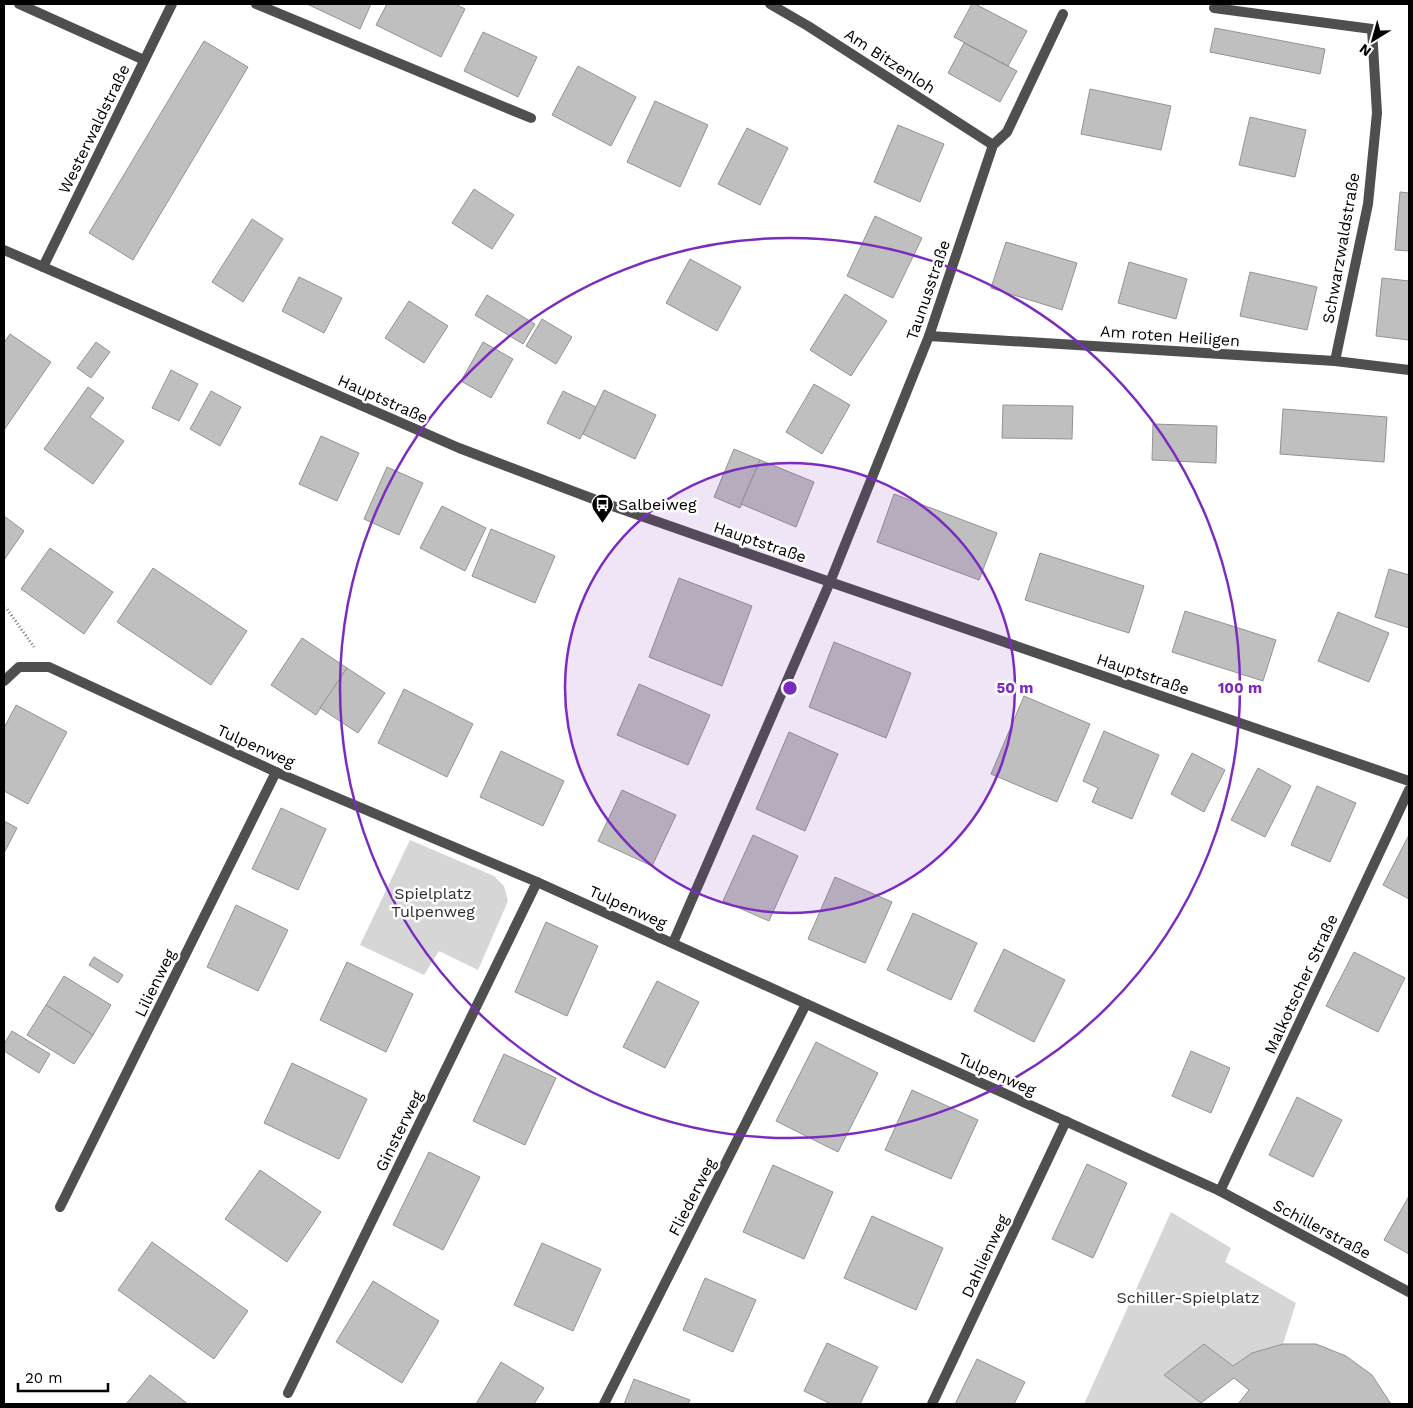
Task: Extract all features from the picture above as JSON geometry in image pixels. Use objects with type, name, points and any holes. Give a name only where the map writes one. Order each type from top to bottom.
[{"type":"street","points":[[19,4],[144,60]]},
{"type":"street","name":"Westerwaldstraße","points":[[42,267],[172,4]]},
{"type":"street","points":[[256,4],[531,118]]},
{"type":"street","name":"Am Bitzenloh","points":[[770,4],[808,26],[993,145]]},
{"type":"street","name":"Schwarzwaldstraße","points":[[1214,8],[1372,29],[1377,113],[1368,204],[1335,362]]},
{"type":"street","name":"Taunusstraße","points":[[830,582],[929,336],[993,145],[1007,132],[1063,14]]},
{"type":"street","name":"Hauptstraße","points":[[4,250],[459,448],[604,503],[1409,781]]},
{"type":"street","name":"Am roten Heiligen","points":[[929,336],[1335,362],[1409,370]]},
{"type":"street","points":[[672,943],[830,582]]},
{"type":"street","name":"Tulpenweg","points":[[4,681],[19,668],[49,668],[276,772],[537,882],[1220,1191]]},
{"type":"street","name":"Lilienweg","points":[[60,1207],[276,772]]},
{"type":"street","name":"Malkotscher Straße","points":[[1220,1191],[1409,790]]},
{"type":"street","name":"Ginsterweg","points":[[288,1393],[537,882]]},
{"type":"street","name":"Fliederweg","points":[[604,1404],[806,1004]]},
{"type":"street","name":"Dahlienweg","points":[[932,1404],[1066,1122]]},
{"type":"street","name":"Schillerstraße","points":[[1220,1191],[1409,1292]]},
{"type":"path","points":[[4,608],[7,609],[49,668]]},
{"type":"green space","name":"Spielplatz Tulpenweg","points":[[410,840],[494,876],[504,886],[508,901],[478,970],[439,951],[424,975],[360,945]]},
{"type":"green space","name":"Schiller-Spielplatz","points":[[1171,1212],[1231,1248],[1225,1262],[1296,1303],[1283,1344],[1252,1353],[1233,1366],[1204,1344],[1164,1375],[1203,1404],[1084,1404]]},
{"type":"building","points":[[307,4],[371,4],[360,29]]},
{"type":"building","points":[[387,4],[455,4],[465,9],[441,57],[376,25]]},
{"type":"building","points":[[972,4],[1027,31],[1008,66],[954,37]]},
{"type":"building","points":[[1215,28],[1325,49],[1320,74],[1210,52]]},
{"type":"building","points":[[483,32],[537,57],[518,97],[464,71]]},
{"type":"building","points":[[204,41],[248,67],[133,260],[89,233]]},
{"type":"building","points":[[964,43],[1017,71],[1000,102],[948,73]]},
{"type":"building","points":[[578,66],[636,97],[611,146],[552,115]]},
{"type":"building","points":[[1090,89],[1171,106],[1161,150],[1081,134]]},
{"type":"building","points":[[655,101],[708,125],[680,187],[627,162]]},
{"type":"building","points":[[1250,117],[1306,130],[1295,177],[1239,165]]},
{"type":"building","points":[[898,125],[944,144],[920,202],[874,182]]},
{"type":"building","points":[[747,128],[788,148],[760,205],[718,184]]},
{"type":"building","points":[[474,189],[514,215],[492,249],[452,223]]},
{"type":"building","points":[[1400,192],[1409,193],[1409,251],[1395,250]]},
{"type":"building","points":[[875,216],[922,238],[893,298],[847,276]]},
{"type":"building","points":[[252,219],[283,239],[243,302],[212,282]]},
{"type":"building","points":[[1006,242],[1077,263],[1062,310],[991,288]]},
{"type":"building","points":[[690,259],[741,287],[717,331],[666,303]]},
{"type":"building","points":[[1129,262],[1187,279],[1176,319],[1118,303]]},
{"type":"building","points":[[1250,272],[1317,287],[1307,330],[1240,316]]},
{"type":"building","points":[[299,277],[342,298],[324,333],[282,311]]},
{"type":"building","points":[[1382,278],[1409,281],[1409,340],[1376,336]]},
{"type":"building","points":[[845,294],[887,321],[851,376],[810,350]]},
{"type":"building","points":[[487,295],[535,324],[523,344],[475,315]]},
{"type":"building","points":[[409,301],[448,326],[424,363],[385,338]]},
{"type":"building","points":[[542,319],[572,337],[556,364],[526,346]]},
{"type":"building","points":[[10,334],[51,362],[4,430],[4,343]]},
{"type":"building","points":[[96,342],[110,352],[91,378],[77,368]]},
{"type":"building","points":[[483,342],[513,359],[491,398],[461,381]]},
{"type":"building","points":[[171,370],[198,384],[179,421],[152,408]]},
{"type":"building","points":[[814,384],[850,405],[822,454],[786,432]]},
{"type":"building","points":[[88,387],[104,398],[90,417],[124,441],[93,484],[44,449]]},
{"type":"building","points":[[604,390],[656,415],[635,459],[583,434]]},
{"type":"building","points":[[211,391],[241,407],[220,446],[190,429]]},
{"type":"building","points":[[563,391],[596,407],[580,439],[547,423]]},
{"type":"building","points":[[1003,405],[1073,406],[1072,439],[1002,438]]},
{"type":"building","points":[[1283,409],[1387,417],[1384,462],[1280,454]]},
{"type":"building","points":[[1153,424],[1217,426],[1216,463],[1152,460]]},
{"type":"building","points":[[321,436],[359,453],[337,501],[299,484]]},
{"type":"building","points":[[734,449],[760,460],[740,508],[714,497]]},
{"type":"building","points":[[760,460],[814,482],[796,527],[741,504]]},
{"type":"building","points":[[387,467],[423,483],[399,535],[364,519]]},
{"type":"building","points":[[894,494],[997,533],[979,580],[877,542]]},
{"type":"building","points":[[442,506],[486,528],[465,571],[420,548]]},
{"type":"building","points":[[4,516],[24,531],[4,560]]},
{"type":"building","points":[[491,529],[555,556],[535,603],[472,576]]},
{"type":"building","points":[[50,548],[113,592],[84,634],[21,589]]},
{"type":"building","points":[[1040,553],[1144,586],[1129,633],[1025,600]]},
{"type":"building","points":[[153,568],[247,631],[211,685],[117,622]]},
{"type":"building","points":[[1389,569],[1409,575],[1409,628],[1375,617]]},
{"type":"building","points":[[679,578],[752,606],[722,686],[649,657]]},
{"type":"building","points":[[1185,611],[1276,640],[1263,681],[1172,652]]},
{"type":"building","points":[[1338,612],[1389,633],[1369,682],[1318,661]]},
{"type":"building","points":[[302,638],[347,668],[316,715],[271,685]]},
{"type":"building","points":[[834,642],[911,673],[886,738],[809,707]]},
{"type":"building","points":[[347,668],[385,693],[358,733],[320,708]]},
{"type":"building","points":[[639,684],[710,715],[688,765],[617,735]]},
{"type":"building","points":[[404,689],[473,724],[447,777],[378,743]]},
{"type":"building","points":[[1024,696],[1090,724],[1057,802],[991,774]]},
{"type":"building","points":[[16,705],[67,732],[28,804],[4,791],[4,728]]},
{"type":"building","points":[[1104,731],[1159,755],[1132,819],[1092,802],[1098,788],[1083,781]]},
{"type":"building","points":[[789,732],[838,754],[805,831],[756,809]]},
{"type":"building","points":[[501,751],[564,781],[543,826],[480,797]]},
{"type":"building","points":[[1192,753],[1225,770],[1204,812],[1171,794]]},
{"type":"building","points":[[1258,768],[1291,786],[1265,837],[1231,820]]},
{"type":"building","points":[[1317,786],[1356,803],[1330,862],[1291,845]]},
{"type":"building","points":[[622,790],[676,815],[652,866],[598,841]]},
{"type":"building","points":[[281,808],[326,829],[298,890],[252,869]]},
{"type":"building","points":[[4,821],[17,828],[4,853]]},
{"type":"building","points":[[753,835],[798,856],[769,921],[723,901]]},
{"type":"building","points":[[1409,835],[1409,899],[1383,885]]},
{"type":"building","points":[[835,877],[892,902],[865,963],[808,939]]},
{"type":"building","points":[[236,905],[288,930],[258,991],[207,967]]},
{"type":"building","points":[[913,913],[977,943],[951,1000],[887,970]]},
{"type":"building","points":[[546,922],[598,946],[567,1016],[515,992]]},
{"type":"building","points":[[1004,949],[1065,980],[1034,1042],[974,1011]]},
{"type":"building","points":[[1354,952],[1405,978],[1378,1032],[1326,1006]]},
{"type":"building","points":[[94,957],[123,975],[118,983],[89,965]]},
{"type":"building","points":[[347,962],[413,994],[386,1052],[320,1020]]},
{"type":"building","points":[[64,976],[111,1005],[93,1035],[46,1005]]},
{"type":"building","points":[[657,981],[699,1002],[665,1068],[623,1047]]},
{"type":"building","points":[[46,1005],[93,1035],[74,1064],[27,1035]]},
{"type":"building","points":[[12,1031],[50,1054],[39,1073],[4,1051],[4,1044]]},
{"type":"building","points":[[816,1042],[878,1073],[838,1152],[776,1121]]},
{"type":"building","points":[[1191,1051],[1230,1068],[1211,1113],[1172,1096]]},
{"type":"building","points":[[504,1054],[556,1078],[525,1145],[473,1121]]},
{"type":"building","points":[[292,1063],[367,1099],[339,1159],[264,1123]]},
{"type":"building","points":[[912,1090],[978,1120],[951,1179],[885,1150]]},
{"type":"building","points":[[1297,1097],[1342,1120],[1313,1177],[1269,1155]]},
{"type":"building","points":[[429,1152],[480,1177],[443,1250],[393,1225]]},
{"type":"building","points":[[1087,1164],[1127,1183],[1093,1258],[1052,1239]]},
{"type":"building","points":[[773,1165],[833,1192],[804,1259],[743,1232]]},
{"type":"building","points":[[260,1170],[321,1212],[287,1262],[225,1219]]},
{"type":"building","points":[[1409,1196],[1409,1254],[1384,1240]]},
{"type":"building","points":[[872,1216],[943,1248],[916,1310],[844,1278]]},
{"type":"building","points":[[152,1242],[248,1311],[214,1359],[118,1290]]},
{"type":"building","points":[[542,1243],[601,1269],[573,1331],[514,1305]]},
{"type":"building","points":[[705,1278],[756,1300],[733,1352],[683,1330]]},
{"type":"building","points":[[373,1281],[439,1321],[402,1383],[336,1342]]},
{"type":"building","points":[[827,1343],[878,1367],[860,1404],[831,1404],[804,1391]]},
{"type":"building","points":[[1204,1344],[1233,1366],[1252,1353],[1283,1344],[1316,1344],[1346,1356],[1372,1375],[1391,1404],[1238,1404],[1249,1390],[1234,1378],[1201,1403],[1164,1375]]},
{"type":"building","points":[[977,1359],[1025,1382],[1014,1404],[955,1404]]},
{"type":"building","points":[[501,1362],[544,1388],[534,1404],[476,1404]]},
{"type":"building","points":[[150,1375],[188,1404],[126,1404]]},
{"type":"building","points":[[634,1379],[690,1400],[688,1404],[624,1404]]},
{"type":"place","name":"Salbeiweg","points":[[602,523]]}]
